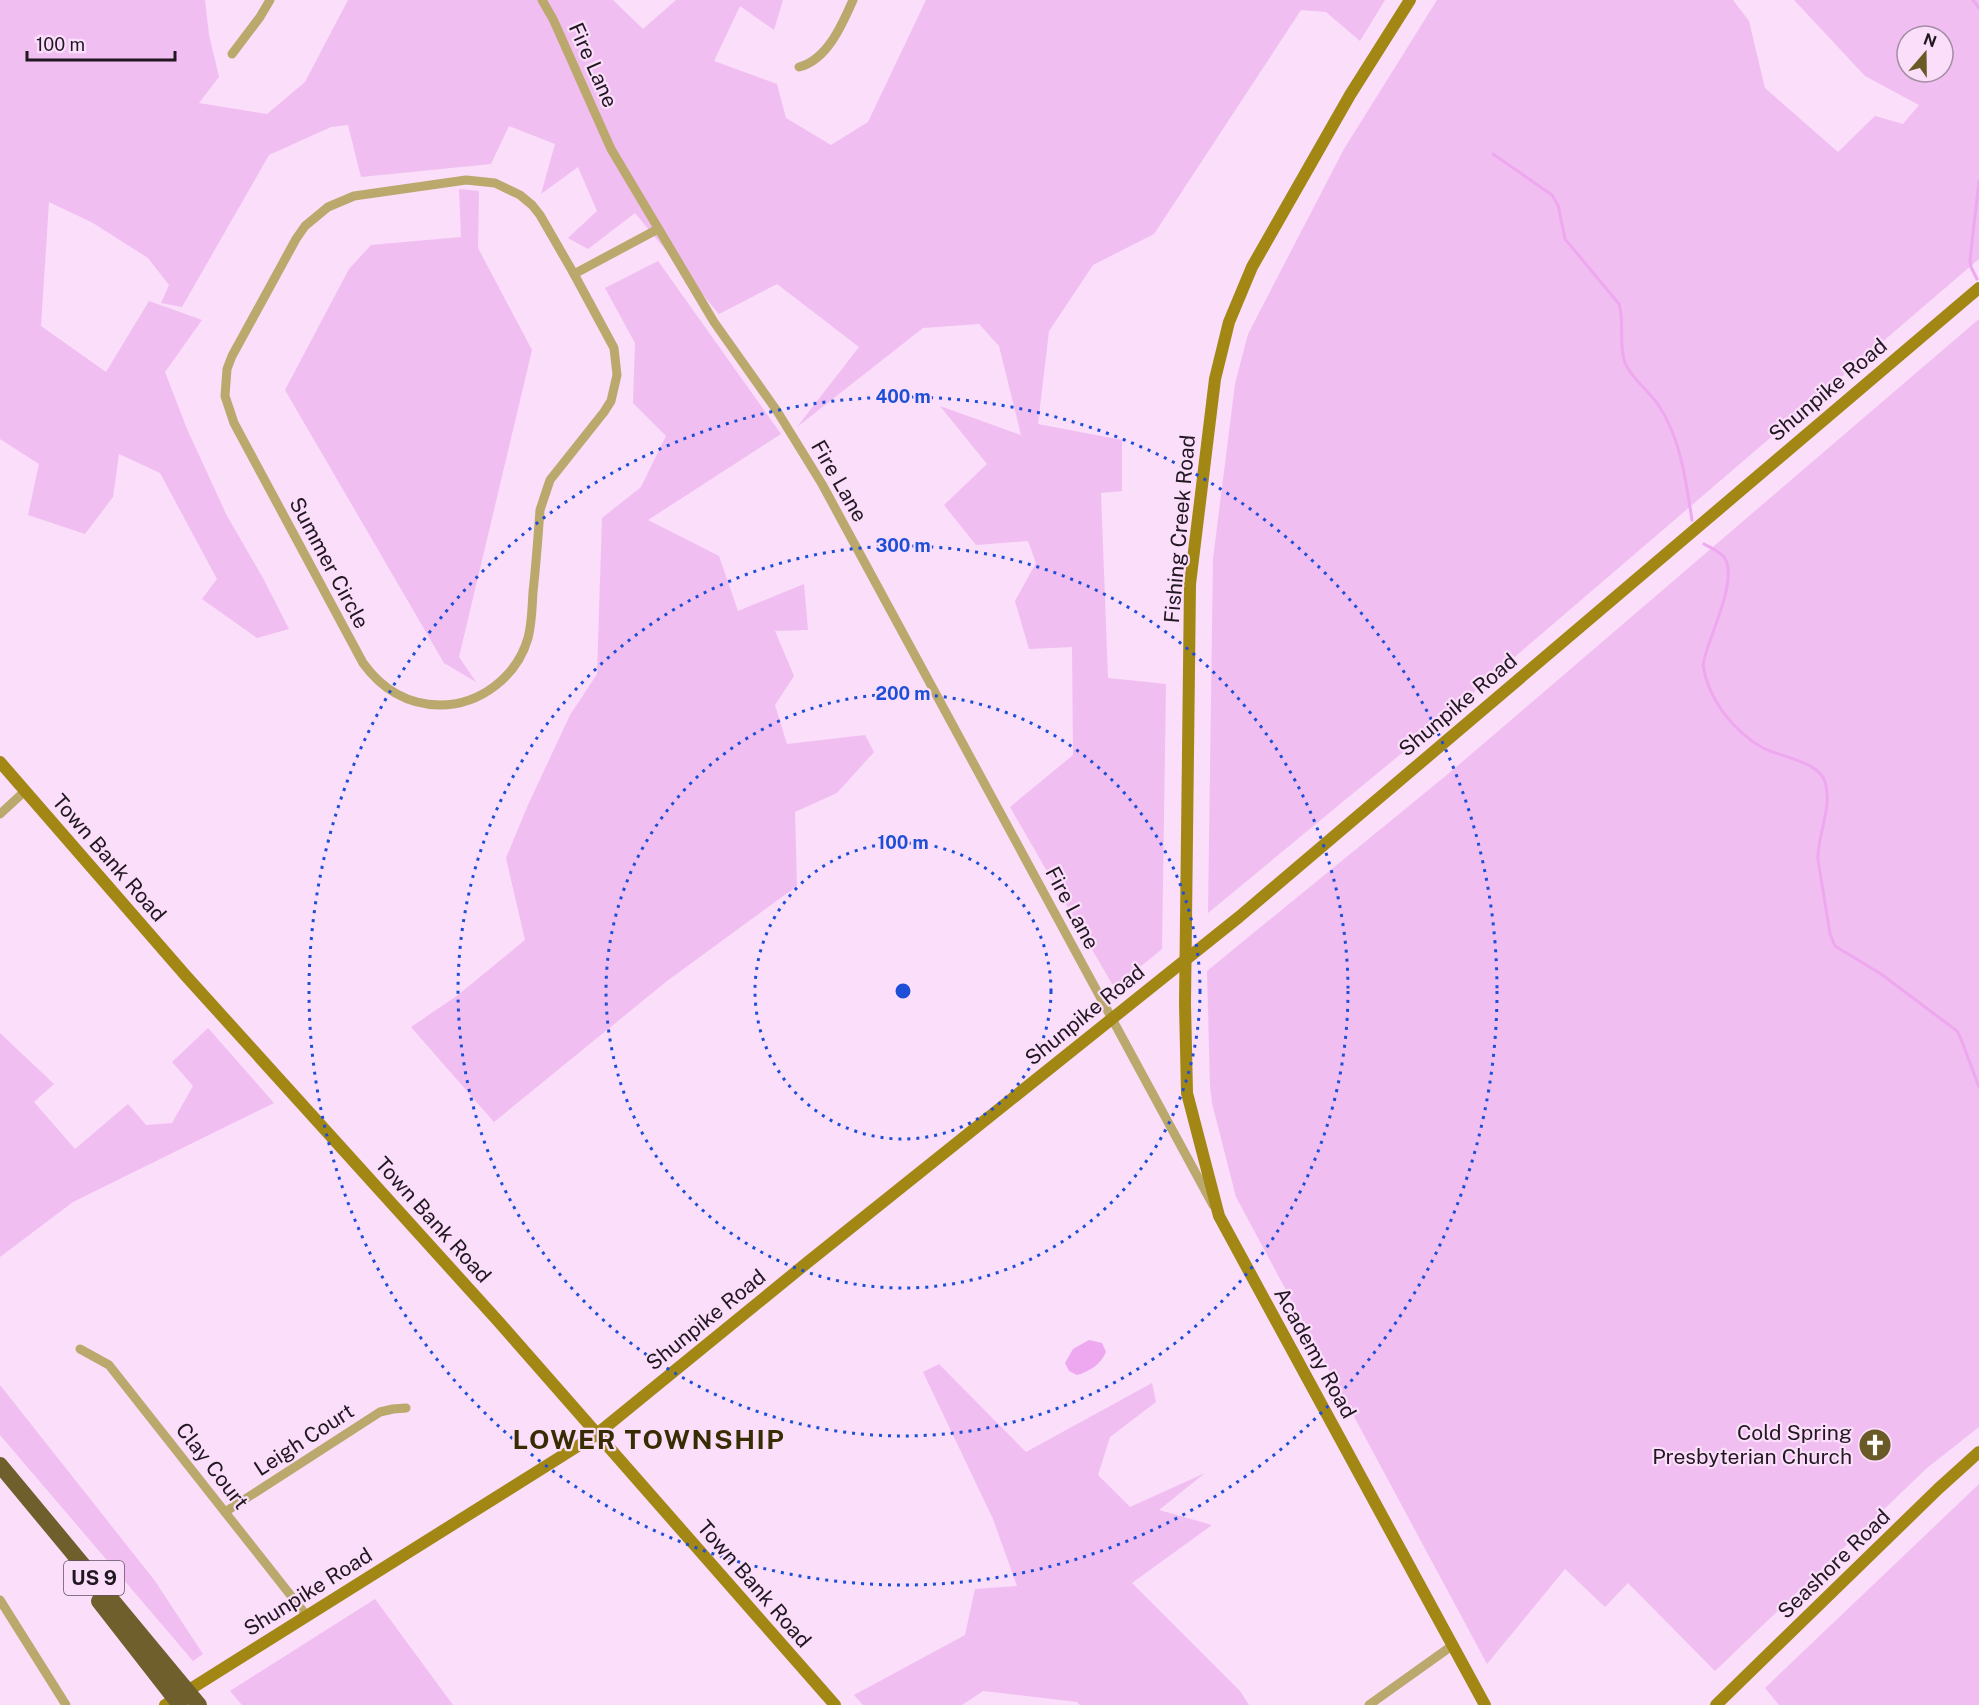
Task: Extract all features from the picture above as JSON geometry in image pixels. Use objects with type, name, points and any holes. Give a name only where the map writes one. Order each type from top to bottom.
[{"type":"highway","name":"US 9","points":[[0,1466],[176,1700],[199,1705]]},
{"type":"street","points":[[232,54],[270,0]]},
{"type":"street","name":"Fire Lane","points":[[542,0],[553,19],[611,149],[714,322],[777,411],[822,484],[1112,1019]]},
{"type":"street","points":[[799,67],[816,60],[823,53],[853,0]]},
{"type":"street","name":"Fishing Creek Road","points":[[1219,1216],[1187,1093],[1185,960],[1190,584],[1215,379],[1222,347],[1240,291],[1252,267],[1350,95],[1410,0]]},
{"type":"street","name":"Summer Circle","points":[[466,180],[495,183],[520,195],[532,205],[574,274],[611,342],[617,375],[613,394],[604,412],[559,468],[544,496],[540,510],[531,621],[523,651],[516,664],[502,680],[485,693],[470,700],[441,705],[411,701],[383,686],[363,663],[234,423],[225,396],[227,369],[232,356],[305,226],[327,207],[354,196],[466,180]]},
{"type":"street","points":[[574,274],[658,229]]},
{"type":"street","name":"Shunpike Road","points":[[176,1700],[597,1434],[1266,894],[1979,288]]},
{"type":"street","name":"Town Bank Road","points":[[0,762],[186,976],[498,1321],[835,1705]]},
{"type":"street","points":[[0,814],[25,791]]},
{"type":"street","name":"Academy Road","points":[[1112,1019],[1485,1705]]},
{"type":"street","name":"Clay Court","points":[[80,1349],[109,1365],[307,1616]]},
{"type":"street","name":"Leigh Court","points":[[225,1512],[380,1412],[406,1408]]},
{"type":"street","name":"Seashore Road","points":[[1716,1705],[1979,1452]]},
{"type":"street","points":[[0,1600],[66,1705]]},
{"type":"street","points":[[1368,1705],[1453,1645]]},
{"type":"shaded area","points":[[0,0],[205,0],[209,35],[219,77],[199,103],[267,114],[305,82],[348,0],[613,0],[643,29],[676,0],[783,0],[774,30],[740,6],[714,61],[777,84],[786,118],[831,145],[868,122],[926,0],[1385,0],[1360,41],[1326,12],[1301,10],[1154,234],[1093,265],[1049,331],[1038,424],[1122,440],[1122,491],[1101,493],[1108,678],[1166,684],[1162,949],[1119,984],[1112,984],[1010,807],[1073,755],[1072,647],[1029,649],[1015,601],[1036,563],[1028,541],[976,545],[944,505],[987,464],[940,406],[1021,435],[999,346],[979,324],[923,328],[797,427],[859,347],[777,284],[719,314],[635,213],[588,249],[568,238],[597,211],[578,167],[541,194],[555,144],[509,126],[491,164],[361,177],[348,125],[331,127],[269,155],[182,307],[161,303],[169,285],[148,258],[93,223],[49,202],[41,326],[106,372],[149,301],[202,320],[165,372],[187,429],[227,516],[289,629],[257,638],[202,599],[217,579],[160,473],[119,454],[113,497],[85,534],[28,515],[39,464],[0,439]]},
{"type":"shaded area","points":[[1437,0],[1733,0],[1749,21],[1765,88],[1838,152],[1875,116],[1903,124],[1919,105],[1865,76],[1794,0],[1979,0],[1979,259],[1419,739],[1208,913],[1213,559],[1235,384],[1248,334],[1344,149]]},
{"type":"shaded area","points":[[459,189],[479,191],[478,248],[532,350],[459,657],[476,682],[444,663],[285,390],[349,269],[371,245],[461,237]]},
{"type":"shaded area","points":[[658,261],[781,434],[648,520],[719,556],[738,611],[804,584],[808,630],[775,631],[794,676],[775,705],[787,744],[865,735],[874,752],[837,793],[795,812],[797,886],[667,981],[494,1122],[411,1027],[458,995],[525,940],[506,858],[570,715],[597,674],[602,518],[641,487],[666,436],[633,403],[635,343],[605,288]]},
{"type":"shaded area","points":[[1979,319],[1979,1427],[1927,1468],[1715,1671],[1628,1583],[1605,1607],[1565,1569],[1487,1664],[1236,1197],[1212,1103],[1207,971],[1448,774]]},
{"type":"shaded area","points":[[208,1028],[274,1103],[73,1202],[0,1257],[0,1033],[54,1084],[34,1102],[75,1149],[128,1104],[146,1125],[172,1123],[193,1086],[172,1062]]},
{"type":"shaded area","points":[[1089,1340],[1102,1343],[1106,1352],[1094,1367],[1077,1375],[1069,1371],[1065,1363],[1073,1349]]},
{"type":"shaded area","points":[[939,1364],[1026,1452],[1152,1383],[1156,1402],[1110,1437],[1098,1475],[1130,1507],[1205,1473],[1159,1510],[1212,1525],[1132,1583],[1240,1691],[1249,1705],[1080,1705],[1077,1702],[983,1691],[962,1705],[863,1705],[854,1695],[965,1635],[975,1589],[1017,1586],[993,1519],[923,1372]]},
{"type":"shaded area","points":[[0,1385],[155,1581],[203,1654],[193,1661],[0,1435]]},
{"type":"shaded area","points":[[1979,1484],[1979,1705],[1779,1705],[1765,1688]]},
{"type":"shaded area","points":[[375,1599],[453,1705],[242,1705],[230,1691]]},
{"type":"waterway","points":[[1973,0],[1979,8]]},
{"type":"waterway","points":[[1493,154],[1552,195],[1558,205],[1565,239],[1619,304],[1625,363],[1659,406],[1673,432],[1682,461],[1692,520]]},
{"type":"waterway","points":[[1977,279],[1970,260],[1979,181]]},
{"type":"waterway","points":[[1704,544],[1722,555],[1728,567],[1728,580],[1721,610],[1703,665],[1716,702],[1732,723],[1752,741],[1763,748],[1808,765],[1822,775],[1825,782],[1827,801],[1818,860],[1830,934],[1835,946],[1881,974],[1957,1031],[1979,1087]]},
{"type":"place","name":"Cold Spring Presbyterian Church","points":[[1875,1445]]},
{"type":"district","name":"LOWER TOWNSHIP","points":[[649,1440]]}]
